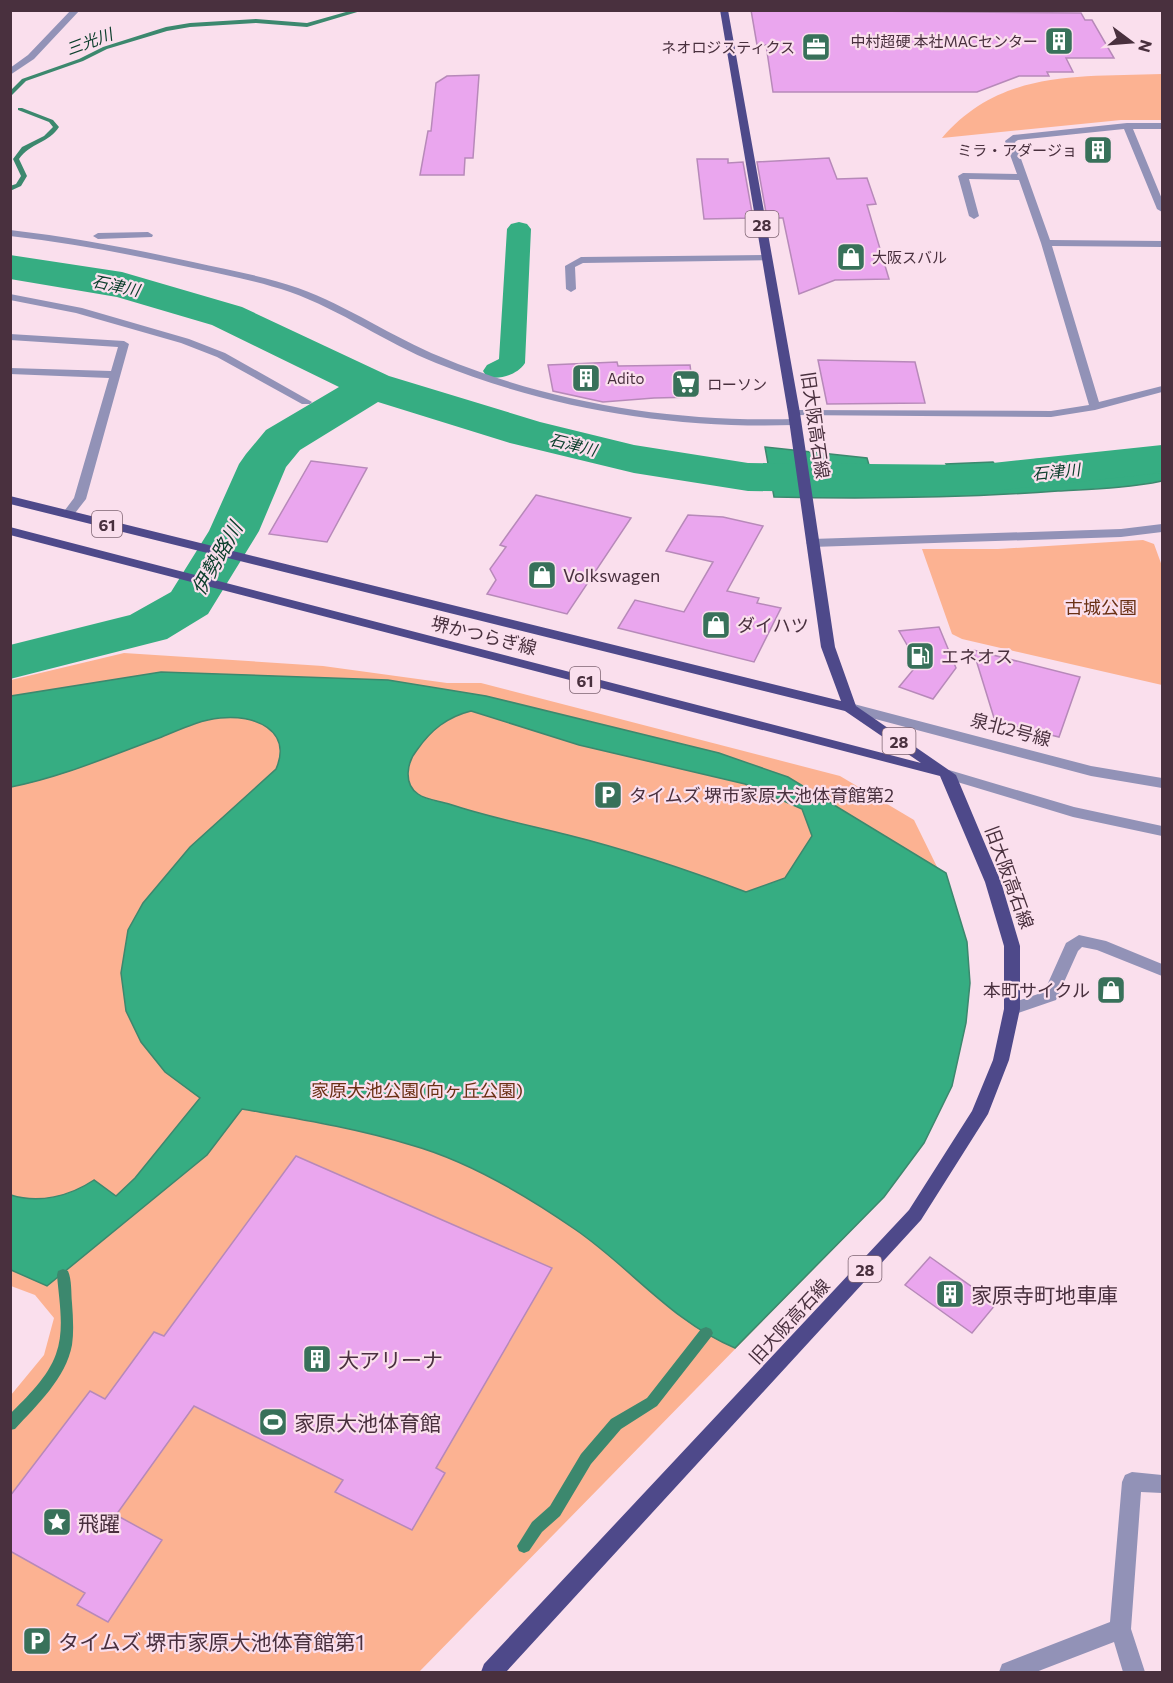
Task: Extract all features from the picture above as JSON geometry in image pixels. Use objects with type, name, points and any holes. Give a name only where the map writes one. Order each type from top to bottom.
[{"type":"main road","name":"旧大阪高石線","points":[[724,10],[794,417],[828,647],[850,708]]},
{"type":"main road","name":"堺かつらぎ線","points":[[10,500],[850,708]]},
{"type":"main road","name":"堺かつらぎ線","points":[[10,531],[949,775]]},
{"type":"main road","name":"28","points":[[850,708],[949,775]]},
{"type":"main road","name":"旧大阪高石線","points":[[492,1672],[915,1215],[979,1114],[1001,1060],[1012,1009],[1012,946],[993,882],[949,775]]},
{"type":"street","points":[[10,74],[31,57],[75,10]]},
{"type":"street","points":[[1095,407],[1046,243],[1010,141],[1016,137],[1127,126],[1162,126]]},
{"type":"street","points":[[1127,126],[1162,209]]},
{"type":"street","points":[[974,216],[963,176],[1022,177]]},
{"type":"street","points":[[10,233],[144,252],[255,278],[296,291],[439,360],[520,388],[630,413],[764,424],[794,417],[1051,414],[1095,407],[1162,389]]},
{"type":"street","points":[[51,237],[63,234],[108,237],[148,235]]},
{"type":"street","points":[[1046,243],[1162,244]]},
{"type":"street","points":[[571,288],[570,266],[581,260],[653,264],[768,258]]},
{"type":"street","points":[[10,297],[78,310],[184,341],[221,355],[306,402]]},
{"type":"street","points":[[10,337],[124,344],[80,499],[68,514]]},
{"type":"street","points":[[10,371],[116,375]]},
{"type":"street","points":[[812,543],[1162,530]]},
{"type":"street","name":"泉北2号線","points":[[850,708],[1091,771],[1162,783]]},
{"type":"street","points":[[949,775],[1073,812],[1162,831]]},
{"type":"street","points":[[1012,1009],[1050,996],[1072,947],[1079,941],[1100,945],[1162,969]]},
{"type":"street","points":[[1134,1672],[1120,1629],[1132,1482],[1162,1485]]},
{"type":"street","points":[[1010,1672],[1120,1629]]},
{"type":"green space","points":[[1162,74],[1162,120],[1121,120],[942,138],[965,116],[990,99],[1016,88],[1072,77]]},
{"type":"green space","name":"古城公園","points":[[1143,540],[1154,544],[1162,566],[1162,685],[962,639],[952,634],[922,549],[998,549]]},
{"type":"green space","name":"家原大池公園(向ヶ丘公園)","points":[[124,653],[323,666],[447,683],[481,683],[840,776],[914,820],[941,875],[967,942],[970,983],[966,1023],[952,1086],[924,1143],[884,1197],[419,1672],[11,1672],[11,1395],[44,1355],[54,1318],[35,1295],[11,1286],[11,680]]},
{"type":"water","points":[[765,447],[867,458],[873,479],[881,484],[887,481],[946,482],[955,477],[946,464],[993,462],[1005,477],[1026,475],[1031,460],[1111,454],[1131,450],[1150,457],[1162,456],[1162,481],[1111,488],[987,495],[880,498],[774,497]]},
{"type":"water","points":[[161,672],[388,680],[486,696],[719,753],[788,777],[946,873],[967,942],[970,983],[966,1023],[952,1086],[924,1143],[884,1197],[735,1348],[691,1324],[576,1230],[517,1192],[475,1170],[454,1160],[390,1139],[327,1124],[242,1109],[207,1155],[47,1286],[11,1270],[11,1195],[32,1199],[54,1197],[85,1186],[94,1180],[116,1196],[135,1178],[200,1098],[165,1072],[141,1042],[126,1011],[121,973],[128,930],[143,903],[190,847],[276,769],[280,755],[275,735],[267,727],[245,719],[220,718],[189,726],[67,772],[11,787],[11,696]],"holes":[[[471,711],[579,745],[745,784],[802,809],[812,836],[785,878],[746,892],[613,847],[425,798],[413,790],[408,779],[411,761],[428,736],[440,725]]]},
{"type":"building","points":[[751,10],[1081,13],[1085,20],[1092,20],[1114,58],[1066,58],[1073,72],[1047,72],[1049,76],[1019,76],[977,92],[773,92],[766,45],[757,45]]},
{"type":"building","points":[[479,75],[473,158],[465,158],[464,175],[420,175],[428,131],[431,131],[436,83],[447,76]]},
{"type":"building","points":[[829,158],[837,179],[867,178],[876,204],[867,205],[889,279],[835,280],[799,294],[783,218],[767,218],[757,162]]},
{"type":"building","points":[[697,159],[728,159],[728,163],[743,162],[753,218],[704,219]]},
{"type":"building","points":[[818,360],[915,362],[925,403],[827,404]]},
{"type":"building","points":[[617,362],[618,366],[690,365],[694,397],[603,402],[553,391],[548,365]]},
{"type":"building","points":[[311,461],[367,468],[327,542],[269,534]]},
{"type":"building","points":[[536,495],[631,518],[567,614],[487,594],[496,580],[490,569],[506,547],[500,545]]},
{"type":"building","points":[[688,515],[723,517],[763,526],[727,591],[759,598],[757,603],[781,608],[754,662],[618,628],[635,600],[684,612],[713,562],[666,551]]},
{"type":"building","points":[[939,627],[956,668],[933,699],[899,687],[918,664],[899,631]]},
{"type":"building","points":[[973,650],[1080,677],[1059,737],[995,721]]},
{"type":"building","name":"大アリーナ","points":[[296,1156],[552,1268],[436,1468],[445,1473],[412,1530],[335,1492],[343,1480],[194,1406],[116,1515],[162,1540],[108,1622],[77,1605],[85,1593],[10,1551],[10,1496],[90,1391],[105,1399],[154,1332],[164,1336]]},
{"type":"building","name":"家原寺町地車庫","points":[[930,1257],[996,1304],[972,1333],[905,1285]]},
{"type":"waterway","name":"三光川","points":[[10,95],[24,80],[81,60],[105,48],[166,29],[190,25],[256,21],[307,25],[361,10]]},
{"type":"waterway","name":"三光川","points":[[10,189],[19,185],[24,176],[16,159],[21,152],[26,147],[47,138],[56,127],[51,121],[20,109]]},
{"type":"waterway","points":[[496,371],[512,363],[519,229]]},
{"type":"waterway","name":"石津川","points":[[10,267],[122,285],[227,316],[373,386]]},
{"type":"waterway","name":"伊勢路川","points":[[10,662],[148,627],[190,603],[234,531],[263,464],[283,440],[373,386]]},
{"type":"waterway","name":"石津川","points":[[373,386],[526,433],[634,459],[748,477],[974,479],[1162,459]]},
{"type":"waterway","points":[[10,1424],[43,1387],[62,1355],[66,1327],[63,1275]]},
{"type":"waterway","points":[[524,1546],[537,1527],[555,1511],[586,1459],[616,1424],[652,1402],[706,1333]]},
{"type":"place","name":"中村超硬 本社MACセンター","points":[[1059,41]]},
{"type":"place","name":"ネオロジスティクス","points":[[816,47]]},
{"type":"place","name":"ミラ・アダージョ","points":[[1098,150]]},
{"type":"place","name":"大阪スバル","points":[[851,257]]},
{"type":"place","name":"Adito","points":[[586,378]]},
{"type":"place","name":"ローソン","points":[[686,384]]},
{"type":"place","name":"Volkswagen","points":[[542,575]]},
{"type":"place","name":"ダイハツ","points":[[716,625]]},
{"type":"place","name":"エネオス","points":[[920,656]]},
{"type":"place","name":"タイムズ 堺市家原大池体育館第2","points":[[608,795]]},
{"type":"place","name":"本町サイクル","points":[[1111,990]]},
{"type":"place","name":"家原寺町地車庫","points":[[950,1294]]},
{"type":"place","name":"大アリーナ","points":[[317,1359]]},
{"type":"place","name":"家原大池体育館","points":[[273,1422]]},
{"type":"place","name":"飛躍","points":[[57,1522]]},
{"type":"place","name":"タイムズ 堺市家原大池体育館第1","points":[[37,1641]]}]
